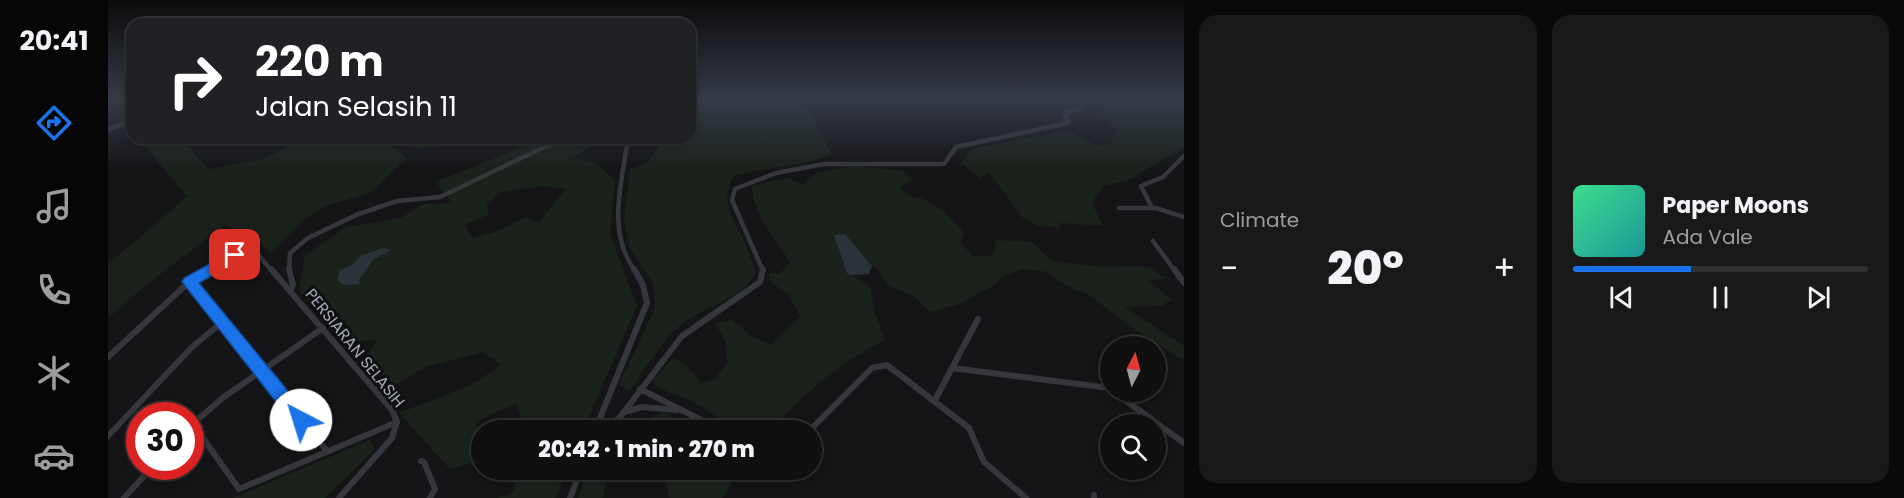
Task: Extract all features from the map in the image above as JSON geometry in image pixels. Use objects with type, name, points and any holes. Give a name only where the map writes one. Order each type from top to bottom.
[{"type":"street","points":[[108,130],[126,122]]},
{"type":"street","points":[[616,420],[682,336],[760,282],[764,272],[732,200],[735,189],[749,182],[833,163],[853,162],[914,168],[944,164],[956,147],[1068,122]]},
{"type":"street","points":[[290,291],[293,285],[288,265],[290,254],[324,231],[378,206],[398,201],[441,200],[454,190],[550,144]]},
{"type":"street","points":[[599,420],[647,303],[643,281],[620,247],[618,230],[627,144]]},
{"type":"street","points":[[1152,208],[1141,186],[1163,177],[1184,156]]},
{"type":"street","points":[[1119,208],[1152,208],[1184,217]]},
{"type":"street","points":[[1153,241],[1184,283]]},
{"type":"street","name":"PERSIARAN SELASIH","points":[[189,282],[251,246],[392,410],[397,422],[392,438],[339,498]]},
{"type":"street","points":[[108,357],[189,282],[327,451]]},
{"type":"street","points":[[935,400],[978,319]]},
{"type":"street","points":[[108,436],[192,347],[221,323]]},
{"type":"street","points":[[204,414],[224,397],[262,373],[322,328]]},
{"type":"street","points":[[820,420],[872,368],[880,365],[895,369],[969,428],[980,456],[989,468],[1026,498]]},
{"type":"street","points":[[952,368],[1100,387]]},
{"type":"street","points":[[640,389],[700,420]]},
{"type":"street","points":[[1128,402],[1184,443]]},
{"type":"street","points":[[624,412],[642,407],[682,411]]},
{"type":"street","points":[[204,441],[239,489],[397,422]]},
{"type":"street","points":[[421,461],[424,462],[435,489],[430,498]]},
{"type":"street","points":[[124,498],[140,480]]},
{"type":"street","points":[[570,498],[576,480]]},
{"type":"shaded area","points":[[696,122],[815,122],[832,154],[796,165],[733,176],[729,186],[728,203],[756,272],[742,289],[690,318],[673,332],[653,356],[630,391],[619,385],[655,308],[653,283],[630,249],[624,220],[630,169],[648,162],[661,144],[696,144]]},
{"type":"shaded area","points":[[1108,122],[1184,122],[1184,147],[1127,181],[1103,186],[1092,203],[1103,226],[1060,223],[1060,228],[1038,226],[1023,218],[989,172],[980,178],[961,163],[972,149],[1068,130],[1095,145],[1110,145],[1117,129]]},
{"type":"shaded area","points":[[144,144],[185,144],[209,169],[266,158],[292,144],[388,144],[407,158],[370,193],[325,206],[303,220],[270,253],[249,235],[225,225],[146,285],[108,318],[108,264],[187,197]]},
{"type":"shaded area","points":[[401,144],[448,144],[430,148]]},
{"type":"shaded area","points":[[528,144],[591,144],[574,158],[595,162],[615,181],[610,234],[637,306],[587,420],[522,420],[516,403],[480,420],[471,420],[471,463],[450,469],[399,413],[473,384],[501,365],[483,352],[426,367],[396,385],[362,362],[378,340],[350,341],[302,296],[299,288],[305,256],[346,227],[401,218],[423,204],[452,203],[436,182]],"holes":[[[539,187],[566,188],[539,222],[526,217],[499,231],[472,238],[465,225],[489,214],[487,204],[500,192]]]},
{"type":"shaded area","points":[[854,166],[902,171],[912,180],[900,187],[910,196],[926,200],[947,214],[964,233],[961,243],[974,257],[993,255],[996,240],[1032,242],[1050,260],[1089,266],[1150,267],[1166,279],[1147,280],[1172,299],[1162,306],[1125,307],[1184,346],[1184,360],[1166,349],[1166,336],[1145,336],[1089,295],[1065,285],[1047,272],[1024,269],[1004,276],[993,286],[957,305],[930,312],[915,297],[888,285],[845,234],[835,235],[847,272],[870,286],[875,312],[885,340],[837,369],[780,420],[722,420],[692,401],[656,387],[653,379],[673,358],[685,363],[701,383],[715,379],[727,363],[725,340],[715,323],[732,320],[752,336],[772,345],[800,317],[789,295],[769,281],[770,273],[780,274],[790,262],[756,207],[752,186],[789,178],[803,185],[817,172]]},
{"type":"shaded area","points":[[845,234],[872,266],[869,274],[851,275],[847,273],[834,235]]},
{"type":"shaded area","points":[[383,248],[391,250],[373,260],[359,280],[360,284],[344,285],[337,280],[340,270],[352,265],[360,256]]},
{"type":"shaded area","points":[[664,412],[679,420],[649,420]]},
{"type":"shaded area","points":[[370,440],[375,448],[325,498],[233,498]]},
{"type":"shaded area","points":[[516,480],[563,480],[555,498],[496,498],[512,494]]},
{"type":"shaded area","points":[[584,480],[606,480],[603,498],[578,498]]},
{"type":"shaded area","points":[[665,480],[734,480],[722,498],[669,498]]},
{"type":"route","points":[[235,255],[189,282],[301,420]]}]
